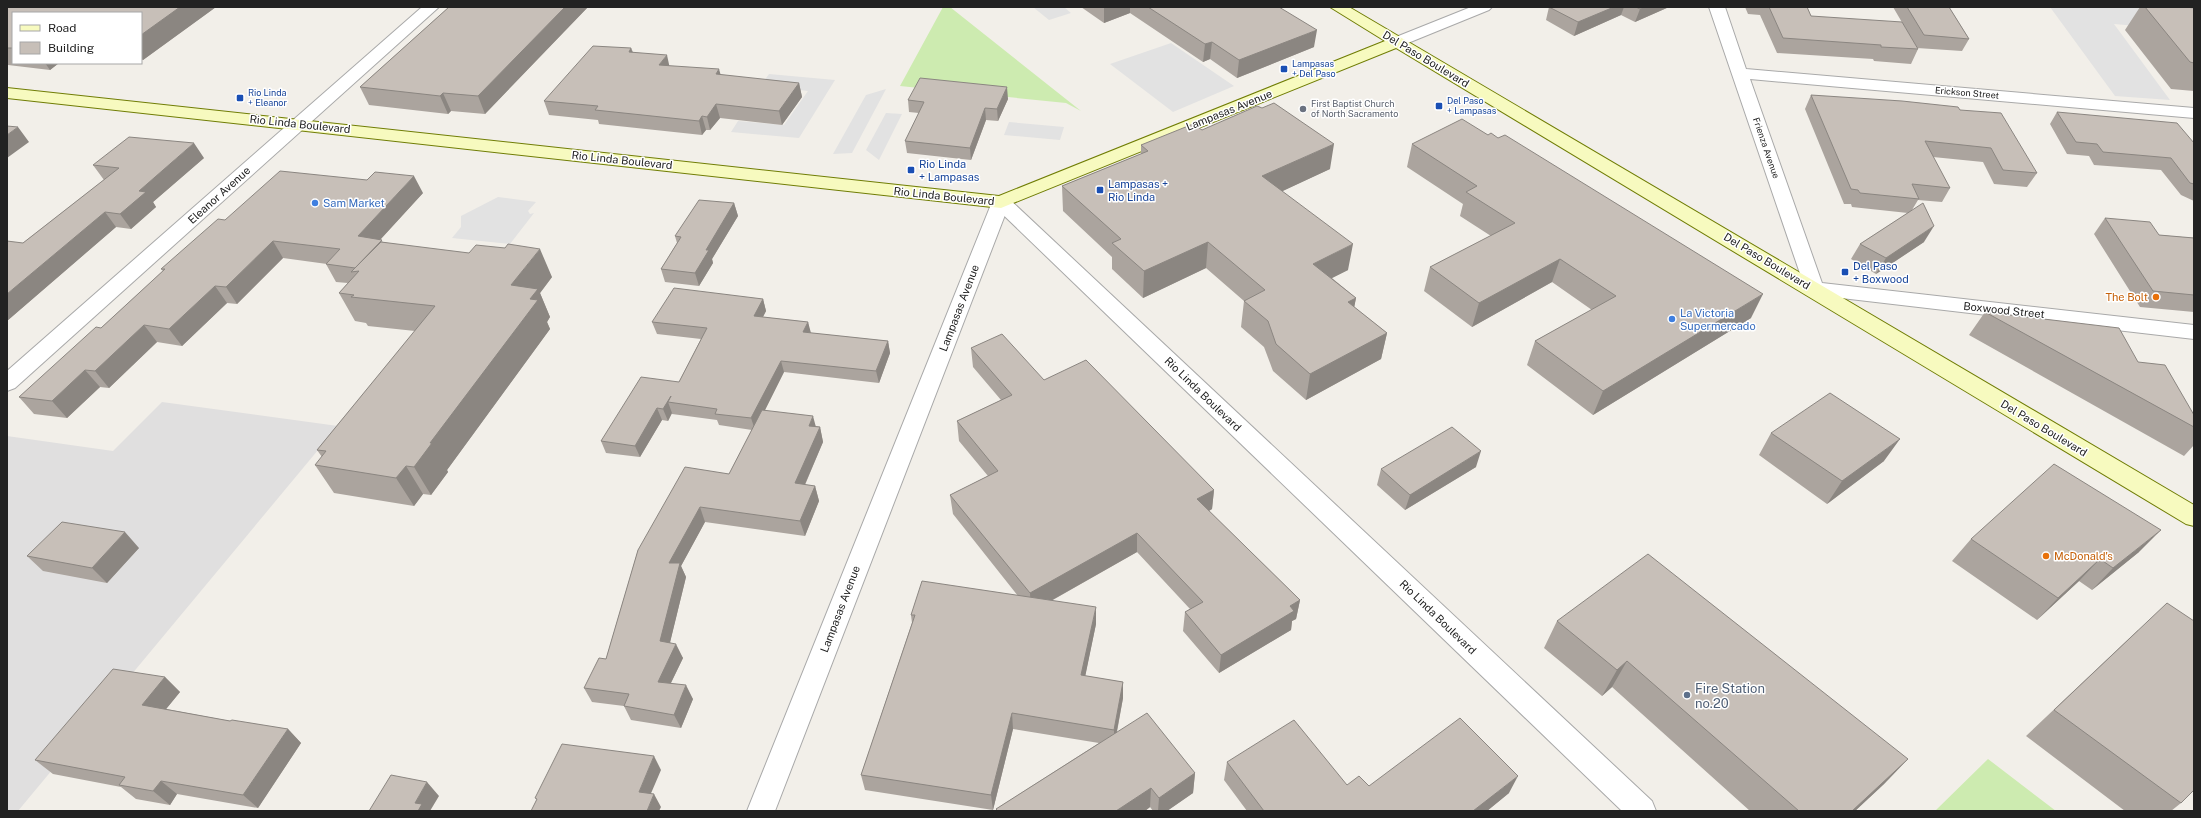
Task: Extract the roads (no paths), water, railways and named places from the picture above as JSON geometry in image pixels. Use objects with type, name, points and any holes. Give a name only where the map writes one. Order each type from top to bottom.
[{"type":"main road","name":"Del Paso Boulevard","points":[[1338,7],[1814,289],[2194,517]]},
{"type":"main road","name":"Lampasas Avenue","points":[[1001,202],[1397,42]]},
{"type":"main road","name":"Rio Linda Boulevard","points":[[7,93],[1001,202]]},
{"type":"street","name":"Eleanor Avenue","points":[[7,384],[431,7]]},
{"type":"street","points":[[1397,42],[1484,7]]},
{"type":"street","name":"Frienza Avenue","points":[[1718,7],[1814,289]]},
{"type":"street","name":"Erickson Street","points":[[1740,73],[2194,113]]},
{"type":"street","name":"Lampasas Avenue","points":[[761,811],[1001,202]]},
{"type":"street","name":"Rio Linda Boulevard","points":[[1001,202],[1642,811]]},
{"type":"street","name":"Boxwood Street","points":[[1814,289],[2194,332]]},
{"type":"place","name":"Lampasas + Del Paso","points":[[1284,69]]},
{"type":"place","name":"Rio Linda + Eleanor","points":[[240,98]]},
{"type":"place","name":"Del Paso + Lampasas","points":[[1439,106]]},
{"type":"place","name":"First Baptist Church of North Sacramento","points":[[1303,109]]},
{"type":"place","name":"Rio Linda + Lampasas","points":[[911,170]]},
{"type":"place","name":"Lampasas + Rio Linda","points":[[1100,190]]},
{"type":"place","name":"Sam Market","points":[[315,203]]},
{"type":"place","name":"Del Paso + Boxwood","points":[[1845,272]]},
{"type":"place","name":"The Bolt","points":[[2156,297]]},
{"type":"place","name":"La Victoria Supermercado","points":[[1672,319]]},
{"type":"place","name":"McDonald's","points":[[2046,556]]},
{"type":"place","name":"Fire Station no.20","points":[[1687,695]]}]
